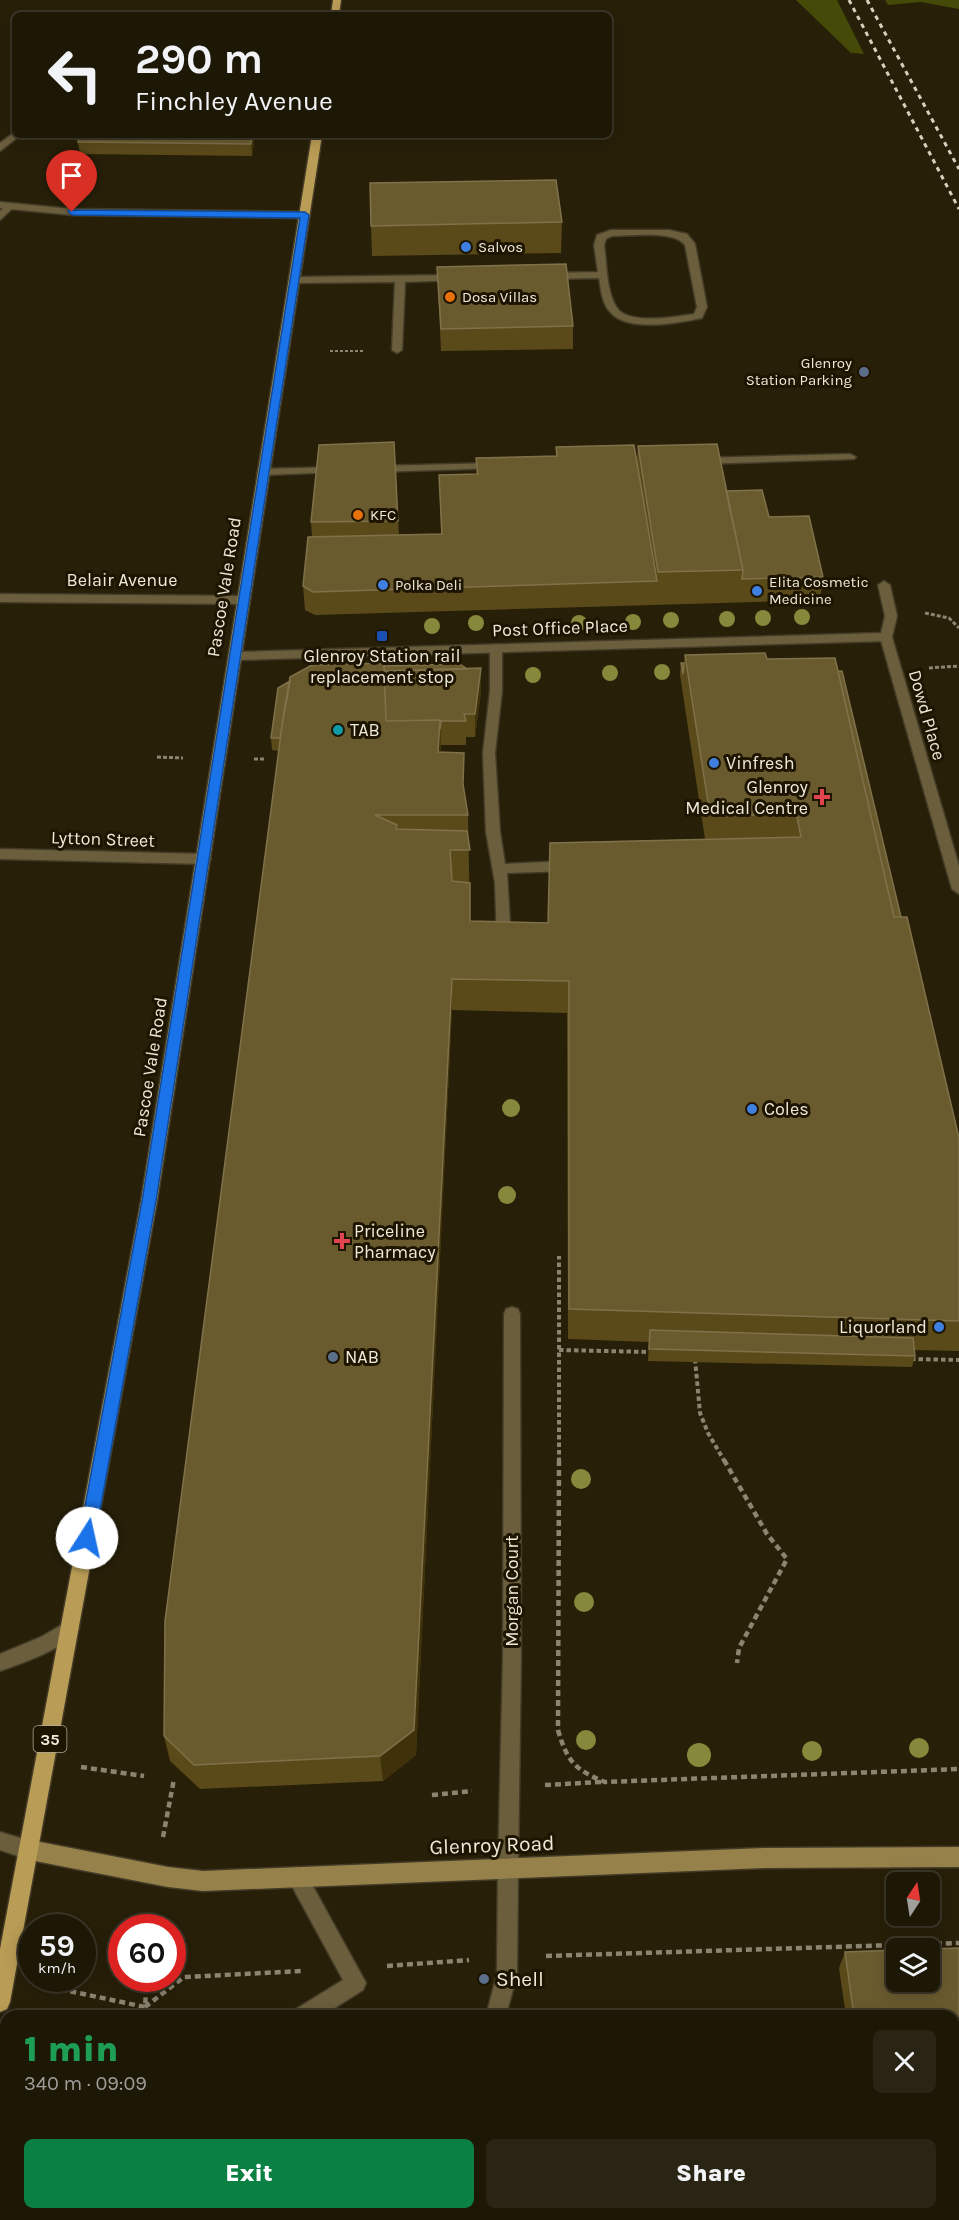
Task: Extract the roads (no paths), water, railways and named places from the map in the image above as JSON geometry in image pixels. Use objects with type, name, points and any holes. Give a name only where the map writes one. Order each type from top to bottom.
[{"type":"main road","name":"Pascoe Vale Road","points":[[0,2002],[149,1201],[317,138]]},
{"type":"main road","name":"Glenroy Road","points":[[30,1850],[168,1877],[203,1881],[765,1858],[959,1857]]},
{"type":"street","points":[[0,148],[12,138]]},
{"type":"street","points":[[0,218],[4,206],[72,212],[305,215]]},
{"type":"street","points":[[611,233],[669,233],[683,236],[690,244],[702,308],[698,316],[682,320],[622,319],[609,302],[604,275],[599,245],[601,237],[611,233]]},
{"type":"street","points":[[536,276],[604,275]]},
{"type":"street","points":[[294,280],[468,278]]},
{"type":"street","points":[[397,350],[400,279]]},
{"type":"street","points":[[693,461],[850,457]]},
{"type":"street","points":[[263,472],[513,466]]},
{"type":"street","name":"Dowd Place","points":[[884,585],[891,616],[886,637],[959,889]]},
{"type":"street","name":"Belair Avenue","points":[[0,598],[243,600]]},
{"type":"street","name":"Post Office Place","points":[[235,656],[886,637]]},
{"type":"street","points":[[496,648],[496,691],[489,753],[493,832],[500,869],[505,954]]},
{"type":"street","name":"Lytton Street","points":[[0,854],[204,859]]},
{"type":"street","points":[[500,869],[582,866]]},
{"type":"street","name":"Morgan Court","points":[[498,2010],[507,1974],[512,1657],[512,1314]]},
{"type":"street","points":[[0,1662],[47,1642],[70,1628]]},
{"type":"street","points":[[0,1841],[30,1850]]},
{"type":"street","points":[[297,1877],[356,1983],[313,2010]]},
{"type":"railway","points":[[849,0],[959,209]]},
{"type":"railway","points":[[867,0],[959,169]]},
{"type":"place","name":"Salvos","points":[[466,247]]},
{"type":"place","name":"Dosa Villas","points":[[450,297]]},
{"type":"place","name":"Glenroy Station Parking","points":[[864,372]]},
{"type":"place","name":"KFC","points":[[358,515]]},
{"type":"place","name":"Polka Deli","points":[[383,585]]},
{"type":"place","name":"Elita Cosmetic Medicine","points":[[757,591]]},
{"type":"place","name":"Glenroy Station rail replacement stop","points":[[382,636]]},
{"type":"place","name":"TAB","points":[[338,730]]},
{"type":"place","name":"Vinfresh","points":[[714,763]]},
{"type":"place","name":"Glenroy Medical Centre","points":[[822,797]]},
{"type":"place","name":"Coles","points":[[752,1109]]},
{"type":"place","name":"Priceline Pharmacy","points":[[342,1241]]},
{"type":"place","name":"Liquorland","points":[[939,1327]]},
{"type":"place","name":"NAB","points":[[333,1357]]},
{"type":"place","name":"Shell","points":[[484,1979]]}]
